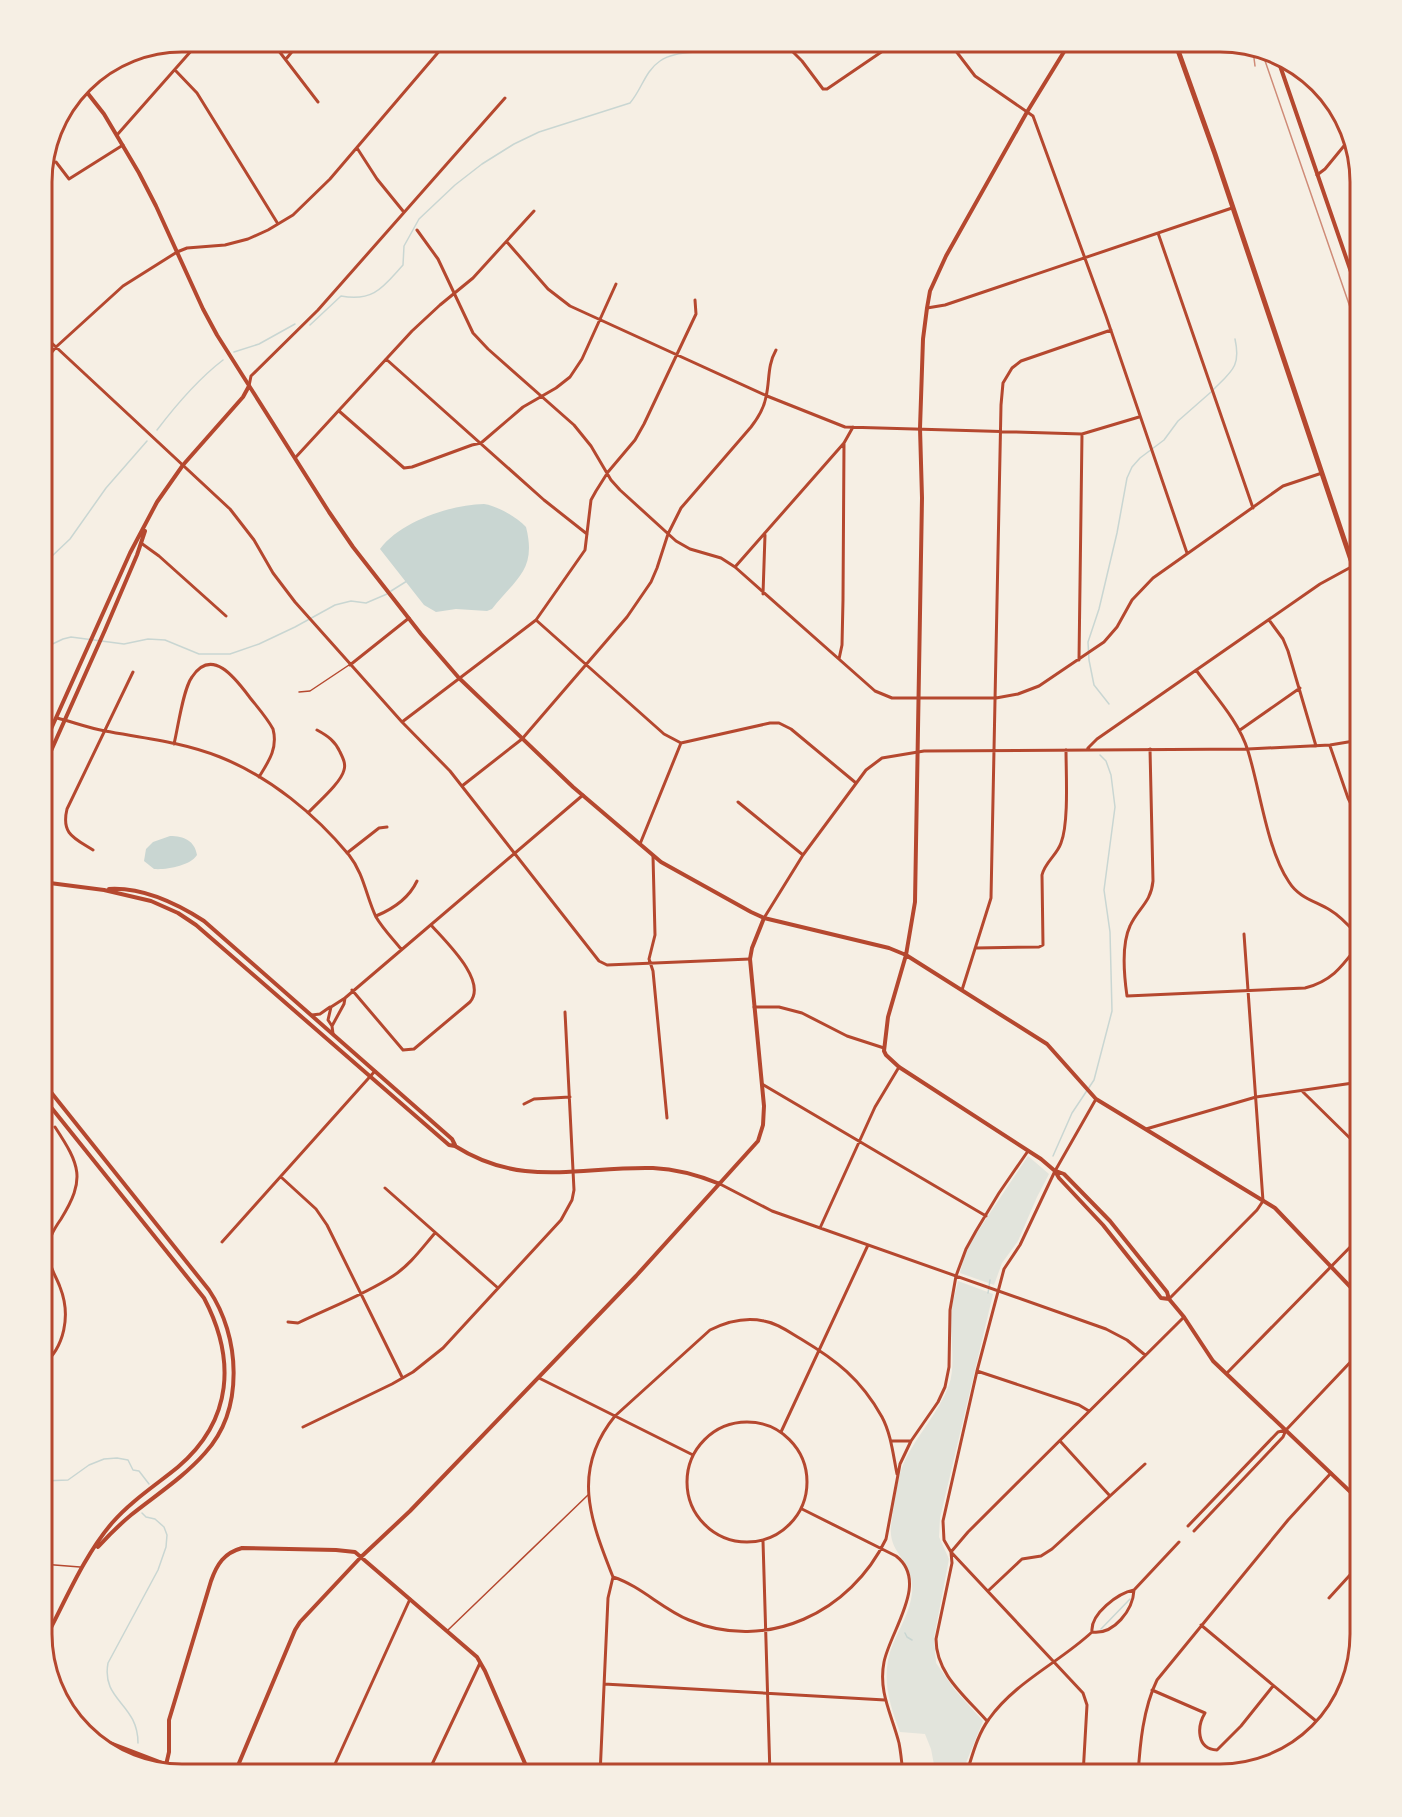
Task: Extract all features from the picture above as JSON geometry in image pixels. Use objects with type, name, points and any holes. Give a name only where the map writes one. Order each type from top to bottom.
[{"type":"highway","points":[[1179,53],[1350,557]]},
{"type":"main road","points":[[112,1744],[157,1761]]},
{"type":"street","points":[[117,135],[190,53]]},
{"type":"street","points":[[281,53],[318,102]]},
{"type":"street","points":[[286,59],[291,53]]},
{"type":"street","points":[[53,350],[130,281],[177,252],[193,247],[236,243],[258,235],[304,206],[438,53]]},
{"type":"street","points":[[794,53],[823,89],[879,53]]},
{"type":"street","points":[[957,53],[975,76],[1034,116],[1111,330],[1186,554]]},
{"type":"street","points":[[1063,53],[1027,112],[946,256],[936,276],[927,308],[923,339],[920,428],[922,498],[915,902],[906,955],[888,1017],[885,1047],[886,1055],[899,1067],[1029,1150],[1054,1171],[1102,1225],[1161,1298],[1169,1299]]},
{"type":"street","points":[[1281,68],[1350,269]]},
{"type":"street","points":[[175,70],[197,93],[278,224]]},
{"type":"street","points":[[88,93],[117,135],[156,206],[202,309],[353,547],[408,618],[459,678],[522,739],[653,856],[677,871],[764,918],[889,948],[906,955],[1047,1044],[1096,1099],[1283,1215],[1350,1286]]},
{"type":"street","points":[[53,727],[157,502],[183,465],[243,397],[251,376],[318,310],[505,98]]},
{"type":"street","points":[[56,162],[69,179],[123,145]]},
{"type":"street","points":[[1317,175],[1344,146]]},
{"type":"street","points":[[357,147],[403,212]]},
{"type":"street","points":[[927,308],[945,305],[1232,208]]},
{"type":"street","points":[[295,458],[425,317],[473,278],[534,211]]},
{"type":"street","points":[[417,230],[438,260],[468,324],[479,340],[584,436],[620,490],[668,534],[690,549],[721,558],[735,567],[763,594],[881,695],[892,698],[996,698],[1018,694],[1039,686],[1110,637],[1140,589],[1186,554],[1283,486],[1322,473]]},
{"type":"street","points":[[1158,232],[1253,508]]},
{"type":"street","points":[[507,242],[556,296],[570,306],[767,396],[845,427],[1082,434],[1139,417]]},
{"type":"street","points":[[339,411],[404,468],[472,444],[481,443],[513,414],[563,383],[578,368],[616,284]]},
{"type":"street","points":[[402,722],[536,620],[585,550],[591,500],[608,472],[638,435],[696,314],[695,300]]},
{"type":"street","points":[[962,990],[991,898],[1000,431],[1003,383],[1012,368],[1026,359],[1111,330]]},
{"type":"street","points":[[53,343],[230,509],[254,540],[283,587],[402,722],[462,786],[599,961],[607,965],[750,959]]},
{"type":"street","points":[[462,786],[522,739],[645,594],[657,568],[668,534],[681,508],[751,427],[760,413],[767,396],[770,361],[776,350]]},
{"type":"street","points":[[386,359],[544,500],[587,534]]},
{"type":"street","points":[[735,567],[844,443],[853,427]]},
{"type":"street","points":[[1079,660],[1082,434]]},
{"type":"street","points":[[839,659],[842,645],[844,443]]},
{"type":"street","points":[[763,594],[765,533]]},
{"type":"street","points":[[139,541],[226,616]]},
{"type":"street","points":[[53,748],[139,541]]},
{"type":"street","points":[[1087,749],[1097,739],[1196,670],[1331,578],[1350,568]]},
{"type":"street","points":[[350,664],[408,618]]},
{"type":"street","points":[[536,620],[664,734],[681,743],[779,723],[791,729],[856,783]]},
{"type":"street","points":[[1269,620],[1288,651],[1316,746]]},
{"type":"street","points":[[174,744],[190,680],[198,670],[204,667],[220,666],[230,672],[273,729],[275,737],[273,751],[260,777]]},
{"type":"street","points":[[1196,670],[1239,730],[1248,749],[1273,845],[1286,877],[1303,897],[1328,909],[1350,928]]},
{"type":"street","points":[[93,850],[70,834],[64,821],[67,809],[133,672]]},
{"type":"street","points":[[1239,730],[1300,688]]},
{"type":"street","points":[[57,718],[219,756],[260,777],[290,797],[347,853],[362,875],[376,916],[401,949]]},
{"type":"street","points":[[308,813],[338,781],[344,771],[345,762],[336,743],[329,736],[317,730]]},
{"type":"street","points":[[239,1764],[295,1630],[308,1612],[410,1511],[643,1269],[760,1137],[764,1106],[750,959],[754,942],[764,918],[803,855],[866,770],[877,760],[919,752],[1248,749],[1330,745],[1350,742]]},
{"type":"street","points":[[640,844],[681,743]]},
{"type":"street","points":[[1330,745],[1350,802]]},
{"type":"street","points":[[1150,749],[1153,881],[1149,898],[1130,924],[1126,937],[1127,996],[1305,988],[1332,976],[1350,955]]},
{"type":"street","points":[[976,948],[1039,947],[1043,945],[1042,875],[1057,852],[1065,831],[1066,750]]},
{"type":"street","points":[[312,1015],[320,1014],[345,998],[583,795]]},
{"type":"street","points":[[738,802],[803,855]]},
{"type":"street","points":[[347,853],[379,828],[387,827]]},
{"type":"street","points":[[653,856],[655,935],[650,959],[667,1118]]},
{"type":"street","points":[[376,916],[391,910],[412,890],[417,881]]},
{"type":"street","points":[[53,883],[104,890],[151,901],[184,917],[236,958],[449,1145],[490,1164],[532,1172],[654,1168],[679,1171],[720,1184],[772,1210],[1106,1329],[1127,1340],[1145,1356]]},
{"type":"street","points":[[104,890],[123,888],[156,896],[190,912],[211,927],[452,1139],[455,1146]]},
{"type":"street","points":[[184,917],[190,912]]},
{"type":"street","points":[[352,990],[400,1048],[407,1051],[422,1043],[475,996],[472,977],[461,960],[431,925]]},
{"type":"street","points":[[1169,1299],[1257,1210],[1263,1201],[1244,934]]},
{"type":"street","points":[[332,1026],[345,998]]},
{"type":"street","points":[[329,1040],[333,1034],[328,1020],[331,1006]]},
{"type":"street","points":[[754,1007],[779,1007],[795,1011],[847,1036],[885,1047]]},
{"type":"street","points":[[303,1427],[392,1384],[443,1348],[550,1232],[567,1210],[574,1190],[565,1012]]},
{"type":"street","points":[[820,1227],[875,1107],[899,1067]]},
{"type":"street","points":[[222,1242],[375,1071]]},
{"type":"street","points":[[761,1083],[986,1216]]},
{"type":"street","points":[[1144,1129],[1256,1097],[1350,1084]]},
{"type":"street","points":[[1303,1092],[1350,1138]]},
{"type":"street","points":[[52,1094],[209,1290],[225,1318],[233,1355],[233,1389],[229,1407],[207,1451],[188,1470],[130,1516],[91,1554]]},
{"type":"street","points":[[524,1104],[534,1099],[570,1097]]},
{"type":"street","points":[[1084,1764],[1087,1701],[1083,1693],[951,1552],[944,1540],[943,1521],[977,1371],[1004,1269],[1020,1245],[1054,1171],[1096,1099]]},
{"type":"street","points":[[52,1109],[204,1298],[218,1327],[225,1362],[225,1377],[219,1406],[204,1439],[177,1467],[112,1524],[91,1554],[52,1624]]},
{"type":"street","points":[[52,1235],[77,1190],[73,1158],[55,1127]]},
{"type":"street","points":[[613,1577],[635,1587],[689,1620],[730,1630],[765,1630],[801,1621],[828,1608],[854,1585],[886,1539],[897,1474],[911,1441],[938,1402],[945,1387],[949,1367],[950,1310],[956,1276],[966,1249],[1029,1150]]},
{"type":"street","points":[[1054,1171],[1064,1174],[1094,1203],[1160,1283],[1206,1352],[1226,1374],[1350,1492]]},
{"type":"street","points":[[281,1177],[309,1201],[321,1217],[402,1377]]},
{"type":"street","points":[[385,1188],[498,1288]]},
{"type":"street","points":[[288,1322],[297,1323],[361,1294],[394,1276],[435,1233]]},
{"type":"street","points":[[781,1432],[868,1245]]},
{"type":"street","points":[[1226,1374],[1350,1248]]},
{"type":"street","points":[[52,1270],[64,1299],[65,1318],[61,1341],[52,1356]]},
{"type":"street","points":[[987,1721],[942,1669],[937,1651],[936,1639],[950,1575],[951,1552],[968,1532],[1184,1317]]},
{"type":"street","points":[[600,1764],[608,1598],[613,1577],[594,1529],[588,1495],[594,1453],[615,1416],[704,1335],[722,1324],[743,1320],[763,1320],[783,1328],[843,1366],[863,1388],[883,1419],[891,1441],[897,1474]]},
{"type":"street","points":[[1194,1531],[1350,1363]]},
{"type":"street","points":[[977,1371],[1079,1405],[1089,1412]]},
{"type":"street","points":[[538,1378],[693,1455]]},
{"type":"street","points":[[752,1422],[781,1432],[795,1445],[807,1471],[807,1491],[802,1509],[786,1529],[763,1541],[743,1543],[724,1538],[708,1528],[701,1521],[690,1501],[687,1489],[687,1478],[693,1455],[698,1447],[713,1432],[731,1424],[752,1422]]},
{"type":"street","points":[[1188,1526],[1278,1432],[1286,1430]]},
{"type":"street","points":[[891,1441],[911,1441]]},
{"type":"street","points":[[1060,1441],[1110,1496]]},
{"type":"street","points":[[988,1591],[1022,1559],[1041,1556],[1052,1549],[1145,1464]]},
{"type":"street","points":[[1138,1764],[1152,1690],[1159,1676],[1288,1520],[1331,1473]]},
{"type":"street","points":[[802,1509],[901,1560],[909,1573],[909,1590],[883,1665],[882,1682],[885,1700],[898,1740],[901,1764]]},
{"type":"street","points":[[763,1541],[770,1764]]},
{"type":"street","points":[[1092,1632],[1092,1625],[1102,1610],[1124,1593],[1134,1590],[1179,1542]]},
{"type":"street","points":[[166,1763],[169,1752],[169,1720],[211,1581],[216,1567],[223,1558],[242,1548],[351,1550],[361,1557],[480,1662],[525,1764]]},
{"type":"street","points":[[1329,1598],[1350,1575]]},
{"type":"street","points":[[970,1764],[987,1721],[1008,1698],[1092,1632],[1105,1632],[1120,1621],[1132,1603],[1134,1590]]},
{"type":"street","points":[[335,1764],[410,1599]]},
{"type":"street","points":[[1201,1626],[1316,1721]]},
{"type":"street","points":[[432,1764],[480,1662]]},
{"type":"street","points":[[604,1684],[885,1700]]},
{"type":"street","points":[[1152,1690],[1205,1713],[1201,1720],[1200,1737],[1206,1746],[1217,1750],[1241,1726],[1273,1686]]},
{"type":"lane","points":[[299,692],[310,691],[350,664]]},
{"type":"lane","points":[[447,1631],[588,1495]]},
{"type":"lane","points":[[52,1565],[83,1568]]},
{"type":"shaded area","points":[[484,504],[506,512],[526,527],[529,554],[526,564],[516,581],[492,609],[487,611],[456,609],[436,612],[424,605],[380,549],[400,530],[427,516],[456,508]]},
{"type":"shaded area","points":[[170,836],[188,840],[194,846],[197,855],[183,865],[154,869],[144,861],[146,849],[153,842]]},
{"type":"shaded area","points":[[1028,1156],[1049,1174],[1018,1241],[1002,1263],[994,1285],[960,1273],[966,1249]]},
{"type":"shaded area","points":[[958,1281],[993,1294],[940,1518],[939,1537],[949,1559],[934,1638],[936,1663],[955,1690],[983,1721],[965,1764],[934,1764],[925,1734],[900,1732],[888,1689],[889,1655],[907,1613],[912,1593],[910,1572],[893,1544],[891,1526],[902,1467],[949,1385],[952,1359],[952,1305]]},
{"type":"waterway","points":[[310,325],[341,296],[362,297],[370,295],[383,286],[403,265],[404,246],[419,219],[455,185],[482,164],[539,132],[630,103],[655,65],[668,57],[685,53]]},
{"type":"waterway","points":[[234,352],[259,344],[295,324]]},
{"type":"waterway","points":[[1214,389],[1234,367],[1237,356],[1235,339]]},
{"type":"waterway","points":[[157,430],[187,393],[223,360]]},
{"type":"waterway","points":[[1109,704],[1094,685],[1088,642],[1099,609],[1127,478],[1132,467],[1140,458],[1164,440],[1178,421],[1211,392]]},
{"type":"waterway","points":[[53,555],[70,539],[106,488],[147,441]]},
{"type":"waterway","points":[[391,591],[407,581]]},
{"type":"waterway","points":[[53,644],[71,637],[124,644],[148,639],[165,640],[199,654],[230,654],[259,644],[335,605],[351,601],[366,603],[387,594]]},
{"type":"waterway","points":[[1053,1156],[1072,1113],[1094,1080],[1112,1011],[1110,932],[1104,890],[1115,807],[1111,775],[1106,761],[1100,755]]},
{"type":"waterway","points":[[988,1293],[990,1280]]},
{"type":"waterway","points":[[52,1481],[68,1480],[89,1465],[104,1459],[117,1458],[128,1460],[133,1470],[139,1471],[149,1484]]},
{"type":"waterway","points":[[138,1743],[132,1719],[114,1694],[107,1676],[108,1663],[158,1570],[166,1547],[167,1535],[164,1527],[155,1519],[146,1517],[142,1513]]},
{"type":"waterway","points":[[1101,1629],[1130,1599]]},
{"type":"waterway","points":[[905,1633],[912,1640]]},
{"type":"railway","points":[[1254,57],[1255,66]]},
{"type":"railway","points":[[1265,61],[1350,307]]}]
